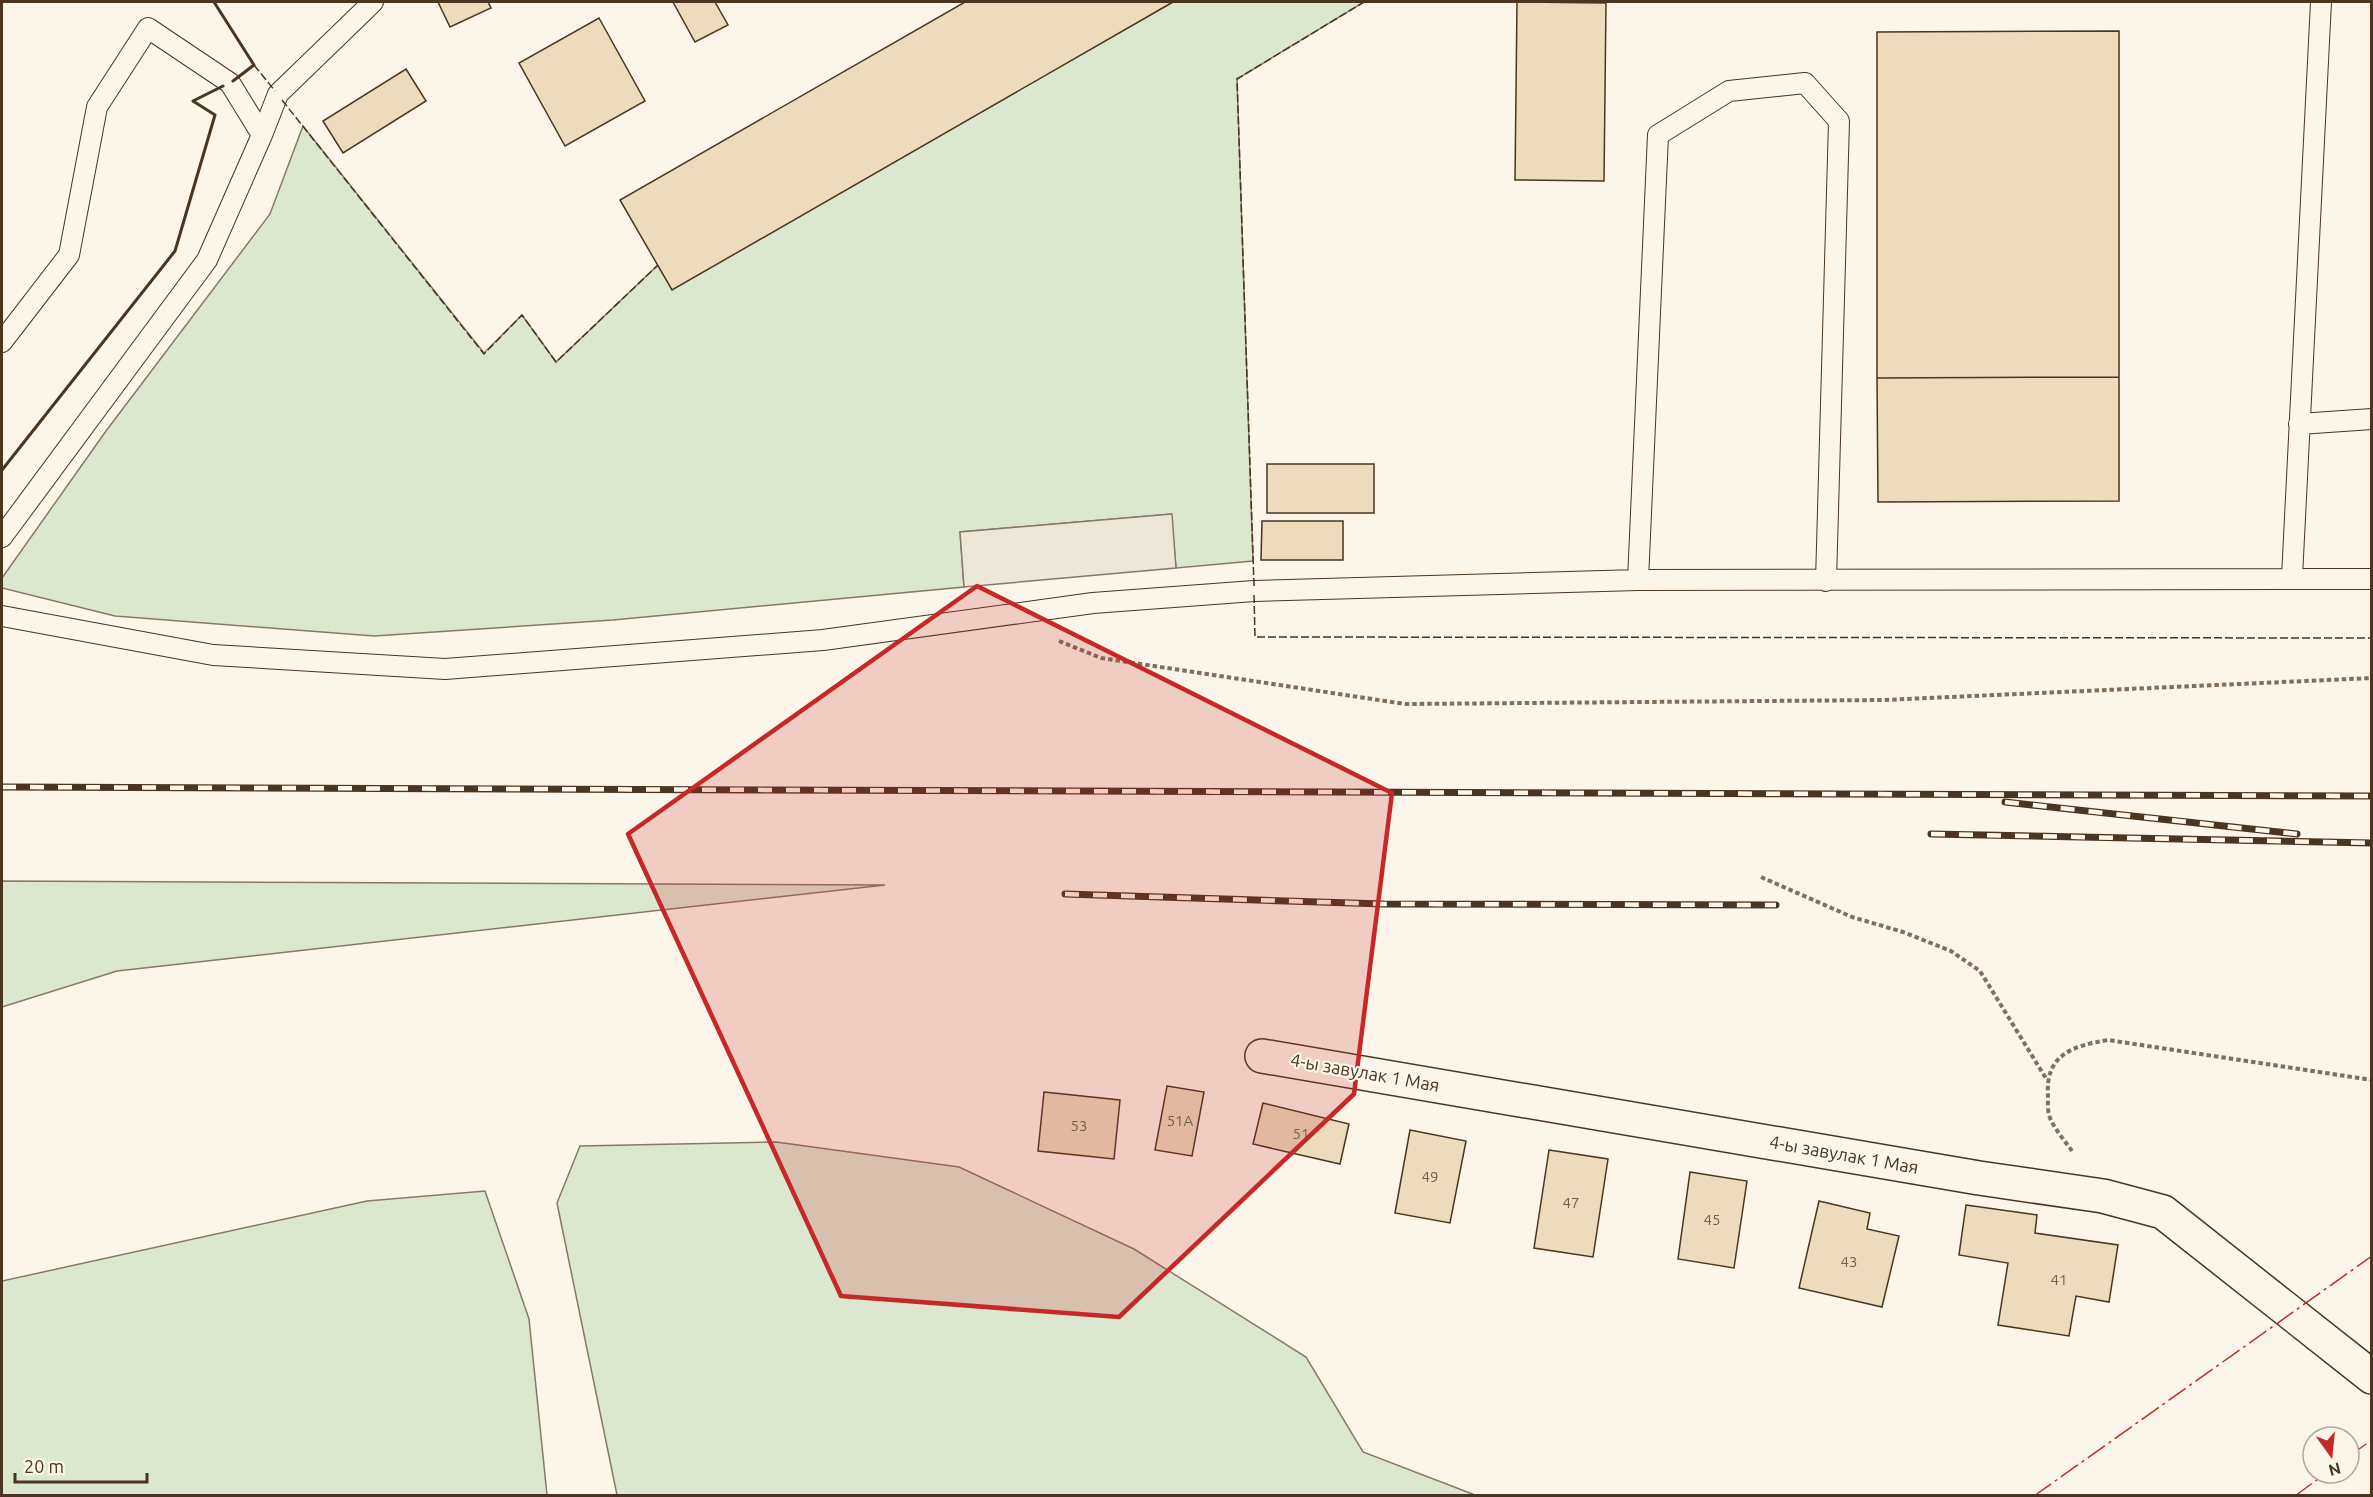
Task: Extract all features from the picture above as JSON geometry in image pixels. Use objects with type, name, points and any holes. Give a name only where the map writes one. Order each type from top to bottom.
[{"type":"street","name":"4-ы завулак 1 Мая","points":[[1262,1056],[1967,1176],[2103,1196],[2163,1212],[2372,1377]]},
{"type":"lane","points":[[2,537],[207,260],[278,94],[373,2]]},
{"type":"lane","points":[[2292,578],[2321,2]]},
{"type":"lane","points":[[2,342],[69,255],[97,107],[148,28],[230,83],[262,135]]},
{"type":"lane","points":[[1638,580],[1658,135],[1729,91],[1805,83],[1839,121],[1826,581]]},
{"type":"lane","points":[[2299,424],[2372,419]]},
{"type":"lane","points":[[2,616],[213,655],[445,669],[823,640],[1093,603],[1254,591],[1638,580],[2372,579]]},
{"type":"path","points":[[998,617],[1101,658],[1405,704],[1884,700],[2372,678]]},
{"type":"path","points":[[1761,877],[1852,917],[1903,932],[1951,951],[1980,971],[2047,1080]]},
{"type":"path","points":[[2103,1196],[2049,1118],[2047,1080],[2054,1065],[2065,1051],[2086,1043],[2108,1040],[2372,1080]]},
{"type":"highlighted area","points":[[977,586],[1392,793],[1354,1094],[1119,1317],[841,1296],[628,834]]},
{"type":"green space","points":[[1173,2],[1364,2],[1237,79],[1253,561],[1176,568],[1171,514],[960,532],[964,587],[613,620],[374,636],[115,616],[2,588],[2,578],[106,431],[270,214],[303,126],[484,353],[522,315],[556,362],[658,265],[672,289]]},
{"type":"green space","points":[[2,881],[885,885],[117,971],[2,1007]]},
{"type":"green space","points":[[776,1142],[959,1167],[1134,1249],[1306,1357],[1363,1452],[1475,1495],[617,1495],[557,1203],[580,1146]]},
{"type":"green space","points":[[485,1191],[529,1319],[547,1495],[2,1495],[2,1281],[367,1201]]},
{"type":"shaded area","points":[[1172,514],[1176,568],[964,587],[960,532]]},
{"type":"building","points":[[438,2],[488,2],[491,8],[450,27]]},
{"type":"building","points":[[673,2],[715,2],[728,25],[695,42]]},
{"type":"building","points":[[965,2],[1173,2],[672,290],[620,200]]},
{"type":"building","points":[[1517,2],[1606,3],[1604,181],[1515,180]]},
{"type":"building","points":[[599,18],[645,101],[565,146],[519,63]]},
{"type":"building","points":[[2119,31],[2119,377],[1877,378],[1877,32]]},
{"type":"building","points":[[406,69],[426,101],[343,153],[323,121]]},
{"type":"building","points":[[2119,377],[2119,501],[1878,502],[1877,378]]},
{"type":"building","points":[[1267,464],[1374,464],[1374,513],[1267,513]]},
{"type":"building","points":[[1262,521],[1343,521],[1343,560],[1261,560]]},
{"type":"building","points":[[1167,1086],[1204,1092],[1192,1156],[1155,1150]]},
{"type":"building","points":[[1044,1092],[1120,1100],[1114,1159],[1038,1151]]},
{"type":"building","points":[[1263,1103],[1349,1124],[1340,1164],[1253,1144]]},
{"type":"building","points":[[1410,1130],[1466,1141],[1450,1223],[1395,1213]]},
{"type":"building","points":[[1549,1150],[1608,1159],[1593,1257],[1534,1248]]},
{"type":"building","points":[[1690,1172],[1747,1181],[1734,1268],[1678,1259]]},
{"type":"building","points":[[1819,1201],[1870,1213],[1867,1229],[1899,1236],[1882,1307],[1799,1288]]},
{"type":"building","points":[[1966,1205],[2037,1215],[2035,1233],[2118,1245],[2109,1302],[2076,1296],[2069,1336],[1998,1325],[2008,1263],[1959,1255]]},
{"type":"railway","points":[[2,787],[2372,796]]},
{"type":"railway","points":[[2005,802],[2297,834]]},
{"type":"railway","points":[[1931,834],[2372,843]]},
{"type":"railway","points":[[1065,894],[1384,904],[1776,905]]},
{"type":"fence","points":[[1254,586],[1237,79],[1364,2]]},
{"type":"fence","points":[[254,65],[275,91]]},
{"type":"fence","points":[[282,100],[484,354],[522,315],[556,362],[658,265]]},
{"type":"fence","points":[[1254,595],[1255,637],[2372,638]]},
{"type":"wall","points":[[214,2],[254,65],[233,81]]},
{"type":"wall","points":[[193,101],[223,86]]},
{"type":"wall","points":[[2,470],[175,251],[215,115],[193,101]]},
{"type":"power","points":[[2034,1496],[2372,1256]]},
{"type":"power","points":[[2361,1448],[2372,1440]]},
{"type":"power","points":[[2295,1496],[2310,1485]]}]
